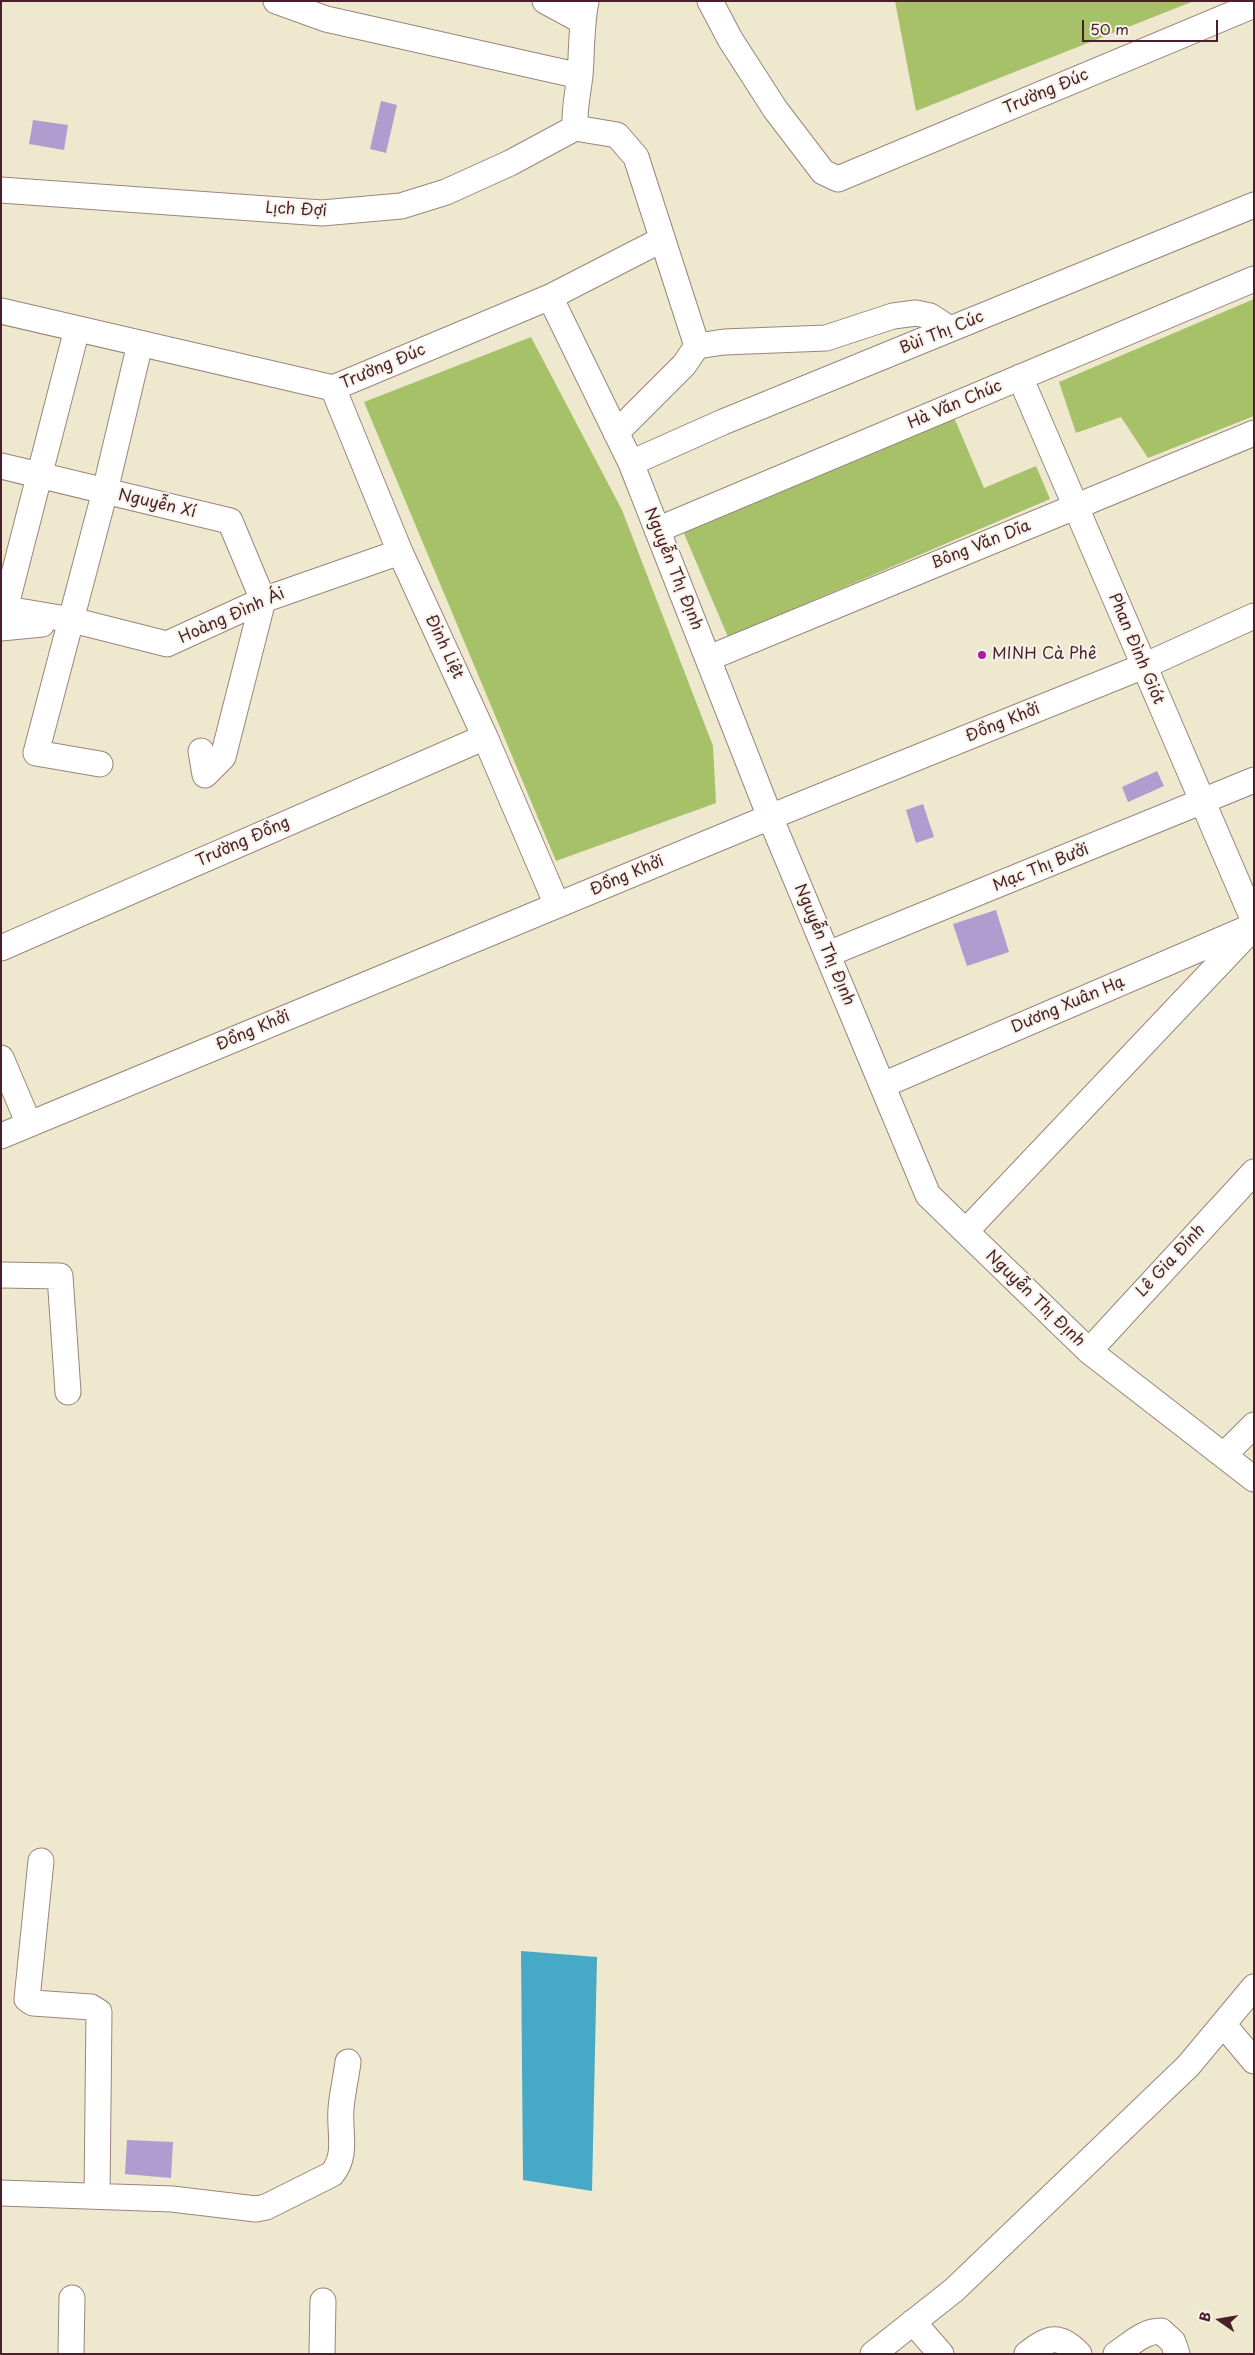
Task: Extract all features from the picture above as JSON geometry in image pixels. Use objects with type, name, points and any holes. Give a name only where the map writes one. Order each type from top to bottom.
[{"type":"street","points":[[276,1],[326,19],[580,76]]},
{"type":"street","points":[[544,1],[584,11],[580,76],[574,108],[575,128],[617,135],[636,157],[661,240],[697,346]]},
{"type":"street","name":"Trường Đúc","points":[[710,1],[730,39],[775,109],[823,172],[838,179],[1254,5]]},
{"type":"street","name":"Lịch Đợi","points":[[1,190],[322,213],[401,206],[446,192],[510,164],[575,128]]},
{"type":"street","name":"Bùi Thị Cúc","points":[[631,463],[723,422],[1254,205]]},
{"type":"street","name":"Trường Đúc","points":[[1,311],[333,388],[550,298],[661,240]]},
{"type":"street","name":"Hà Văn Chúc","points":[[657,530],[1254,279]]},
{"type":"street","name":"Nguyễn Thị Định","points":[[550,298],[631,463],[770,817],[928,1195],[1089,1351],[1121,1378],[1254,1479]]},
{"type":"street","points":[[616,433],[684,365],[697,346],[724,342],[826,338],[868,324],[916,313],[930,316],[950,329]]},
{"type":"street","points":[[72,620],[2,615],[77,329]]},
{"type":"street","points":[[100,764],[36,753],[105,491],[140,344]]},
{"type":"street","name":"Phan Đình Giót","points":[[1020,377],[1254,920]]},
{"type":"street","name":"Đinh Liệt","points":[[333,388],[400,552],[485,737],[557,905]]},
{"type":"street","name":"Bông Văn Dĩa","points":[[709,658],[1254,433]]},
{"type":"street","name":"Nguyễn Xí","points":[[1,466],[230,521],[263,600]]},
{"type":"street","name":"Hoàng Đình Ái","points":[[72,620],[167,644],[263,600],[400,552]]},
{"type":"street","points":[[201,751],[205,775],[223,757],[263,600]]},
{"type":"street","name":"Đồng Khởi","points":[[1,1136],[770,817],[1144,666],[1254,616]]},
{"type":"street","name":"Trường Đồng","points":[[1,948],[485,737]]},
{"type":"street","name":"Mạc Thị Bưởi","points":[[828,954],[1254,780]]},
{"type":"street","points":[[966,1231],[1254,926]]},
{"type":"street","name":"Dương Xuân Hạ","points":[[883,1085],[1254,926]]},
{"type":"street","points":[[1,1058],[29,1124]]},
{"type":"street","name":"Lê Gia Đỉnh","points":[[1089,1351],[1254,1172]]},
{"type":"street","points":[[1,1275],[60,1276],[68,1392]]},
{"type":"street","points":[[1224,1455],[1254,1425]]},
{"type":"street","points":[[42,1861],[27,1999],[33,2003],[91,2007],[99,2012],[97,2196]]},
{"type":"street","points":[[874,2354],[954,2290],[1188,2066],[1254,1987]]},
{"type":"street","points":[[1223,2024],[1254,2060]]},
{"type":"street","points":[[1,2193],[172,2199],[256,2209],[273,2205],[305,2186],[332,2174],[335,2170],[342,2146],[341,2109],[348,2062]]},
{"type":"street","points":[[71,2354],[72,2298]]},
{"type":"street","points":[[322,2354],[323,2301]]},
{"type":"street","points":[[914,2322],[941,2354]]},
{"type":"street","points":[[1116,2354],[1144,2335],[1152,2331],[1161,2330],[1173,2342],[1177,2354]]},
{"type":"street","points":[[1028,2354],[1047,2341],[1057,2339],[1065,2341],[1079,2354]]},
{"type":"green space","points":[[895,1],[1194,1],[916,111]]},
{"type":"green space","points":[[1254,299],[1254,416],[1148,458],[1121,417],[1076,433],[1059,382]]},
{"type":"green space","points":[[531,337],[622,510],[713,746],[716,803],[556,861],[364,402]]},
{"type":"green space","points":[[953,415],[984,488],[1036,466],[1050,499],[728,637],[683,531]]},
{"type":"water","points":[[521,1951],[597,1957],[592,2191],[523,2180]]},
{"type":"building","points":[[381,101],[397,105],[386,153],[370,149]]},
{"type":"building","points":[[33,120],[68,125],[64,150],[29,144]]},
{"type":"building","points":[[1157,771],[1164,786],[1128,802],[1122,787]]},
{"type":"building","points":[[923,804],[934,837],[916,843],[906,810]]},
{"type":"building","points":[[996,910],[1009,952],[967,966],[953,924]]},
{"type":"building","points":[[127,2140],[173,2142],[171,2178],[125,2174]]},
{"type":"place","name":"MINH Cà Phê","points":[[982,655]]}]
